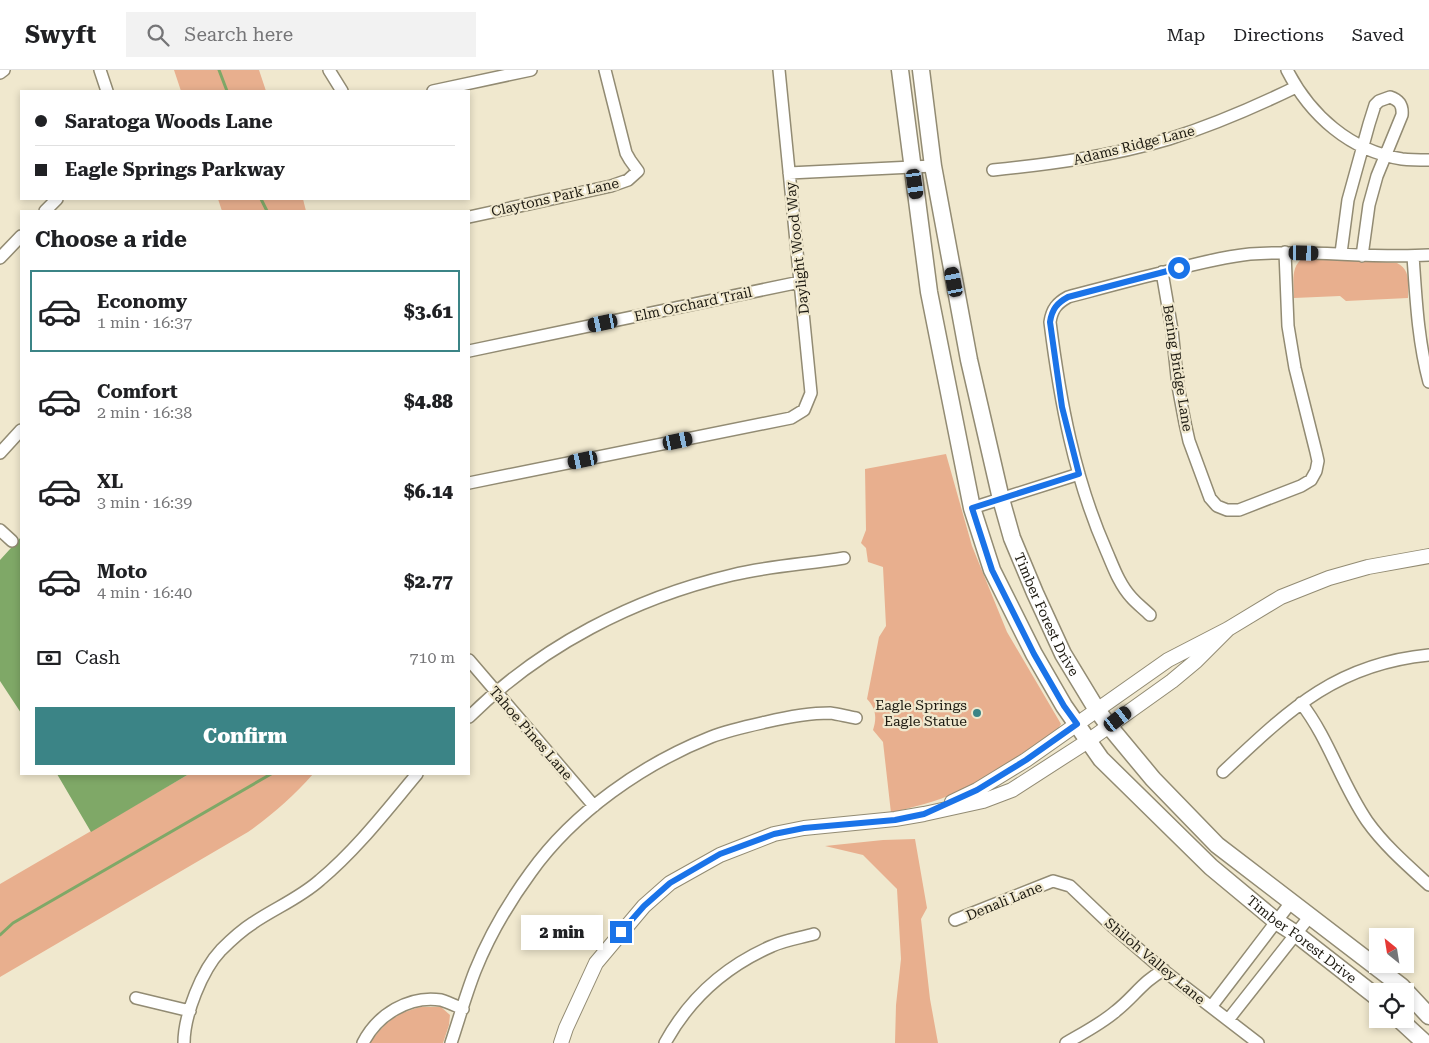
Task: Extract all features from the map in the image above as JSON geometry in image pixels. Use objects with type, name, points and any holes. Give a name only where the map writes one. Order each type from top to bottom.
[{"type":"main road","name":"Timber Forest Drive","points":[[900,70],[929,292],[972,508],[992,570],[1034,654],[1064,706],[1101,759],[1211,867],[1276,921],[1296,934],[1369,991]]},
{"type":"main road","name":"Timber Forest Drive","points":[[921,70],[933,166],[969,360],[1002,499],[1012,538],[1063,654],[1097,710],[1153,779],[1217,845],[1401,986],[1429,1016]]},
{"type":"main road","points":[[1408,1028],[1424,1043]]},
{"type":"street","points":[[0,74],[4,70]]},
{"type":"street","points":[[100,70],[107,90]]},
{"type":"street","points":[[329,70],[341,90]]},
{"type":"street","points":[[437,90],[499,73],[531,70]]},
{"type":"street","name":"Claytons Park Lane","points":[[470,217],[622,183],[638,171],[626,153],[605,70]]},
{"type":"street","name":"Daylight Wood Way","points":[[470,484],[791,418],[804,410],[811,394],[779,70]]},
{"type":"street","points":[[1287,70],[1296,87],[1308,103],[1330,127],[1351,141],[1384,155],[1402,159],[1429,160]]},
{"type":"street","name":"Adams Ridge Lane","points":[[993,170],[1047,165],[1106,155],[1168,139],[1211,125],[1256,107],[1296,87]]},
{"type":"street","points":[[1341,253],[1348,200],[1375,105],[1384,98],[1390,97],[1400,103],[1402,115],[1384,155],[1370,205],[1362,256]]},
{"type":"street","points":[[789,172],[933,166]]},
{"type":"street","points":[[46,210],[56,200]]},
{"type":"street","points":[[0,258],[20,237]]},
{"type":"street","points":[[1150,615],[1130,596],[1121,583],[1090,510],[1067,430],[1057,374],[1050,322],[1051,314],[1055,307],[1060,301],[1068,297],[1162,272],[1249,254],[1286,252],[1341,253],[1362,256],[1429,255]]},
{"type":"street","name":"Bering Bridge Lane","points":[[1162,272],[1172,330],[1178,386],[1189,441],[1210,498],[1217,506],[1227,510],[1239,510],[1301,486],[1311,480],[1316,471],[1318,461],[1295,368],[1287,314],[1286,252]]},
{"type":"street","points":[[1413,256],[1416,311],[1429,382]]},
{"type":"street","name":"Elm Orchard Trail","points":[[470,351],[800,282]]},
{"type":"street","points":[[1,449],[20,431]]},
{"type":"street","points":[[972,508],[1079,474]]},
{"type":"street","points":[[0,530],[12,541]]},
{"type":"street","points":[[924,814],[977,790],[1026,760],[1168,660],[1228,629],[1281,597],[1329,578],[1429,556]]},
{"type":"street","points":[[470,716],[495,692],[547,654],[619,613],[679,589],[734,574],[844,558]]},
{"type":"street","points":[[561,1043],[596,963],[644,906],[670,883],[720,854],[774,834],[804,828],[895,820],[983,801],[1012,790],[1088,741],[1172,681],[1196,661],[1228,629]]},
{"type":"street","points":[[1222,772],[1301,703],[1320,690],[1344,677],[1372,666],[1407,657],[1429,655]]},
{"type":"street","name":"Tahoe Pines Lane","points":[[470,661],[594,806]]},
{"type":"street","points":[[1301,703],[1326,740],[1344,781],[1367,821],[1389,848],[1429,885]]},
{"type":"street","points":[[451,1043],[475,971],[502,916],[531,871],[560,838],[594,806],[647,769],[713,736],[806,715],[831,713],[856,718]]},
{"type":"street","points":[[184,1043],[184,1032],[197,991],[220,950],[254,922],[319,882],[350,854],[416,775]]},
{"type":"street","name":"Denali Lane","points":[[955,920],[1053,881]]},
{"type":"street","name":"Shiloh Valley Lane","points":[[1053,881],[1070,886],[1112,926],[1164,970],[1258,1043]]},
{"type":"street","points":[[1211,1007],[1292,901]]},
{"type":"street","points":[[1228,1020],[1310,916]]},
{"type":"street","points":[[665,1043],[676,1023],[694,1000],[715,980],[744,960],[774,945],[814,934]]},
{"type":"street","points":[[1066,1043],[1109,1016],[1127,1002],[1149,978],[1164,970]]},
{"type":"street","points":[[136,998],[190,1011]]},
{"type":"street","points":[[363,1043],[370,1030],[378,1021],[406,1004],[441,1000],[463,1009]]},
{"type":"shaded area","points":[[174,70],[259,70],[266,90],[181,90]]},
{"type":"shaded area","points":[[218,200],[303,200],[306,210],[222,210]]},
{"type":"shaded area","points":[[1303,258],[1397,263],[1407,273],[1408,298],[1346,301],[1340,296],[1294,298],[1294,271]]},
{"type":"shaded area","points":[[946,454],[972,546],[1007,632],[1061,724],[1058,729],[1021,754],[957,792],[941,799],[891,813],[883,742],[873,730],[875,713],[867,699],[879,637],[886,626],[883,567],[868,562],[866,548],[861,543],[866,530],[865,469]]},
{"type":"shaded area","points":[[20,538],[20,711],[0,681],[0,560]]},
{"type":"shaded area","points":[[58,775],[187,775],[91,832]]},
{"type":"shaded area","points":[[187,775],[312,775],[282,805],[248,832],[0,977],[0,884]]},
{"type":"shaded area","points":[[915,839],[927,908],[921,919],[930,999],[938,1043],[895,1043],[896,1005],[901,959],[897,889],[863,855],[825,846]]},
{"type":"shaded area","points":[[421,1007],[441,1007],[450,1015],[443,1043],[370,1043],[392,1019]]},
{"type":"waterway","points":[[219,70],[227,90]]},
{"type":"waterway","points":[[262,200],[266,210]]},
{"type":"waterway","points":[[0,935],[13,923],[269,775]]},
{"type":"place","name":"Eagle Springs Eagle Statue","points":[[977,713]]},
{"type":"route","points":[[621,932],[644,906],[670,883],[720,854],[774,834],[804,828],[895,820],[924,814],[977,790],[1026,760],[1077,724],[1064,706],[1034,654],[992,570],[972,508],[1079,474],[1062,407],[1050,322],[1051,314],[1060,301],[1068,297],[1179,268]]}]
